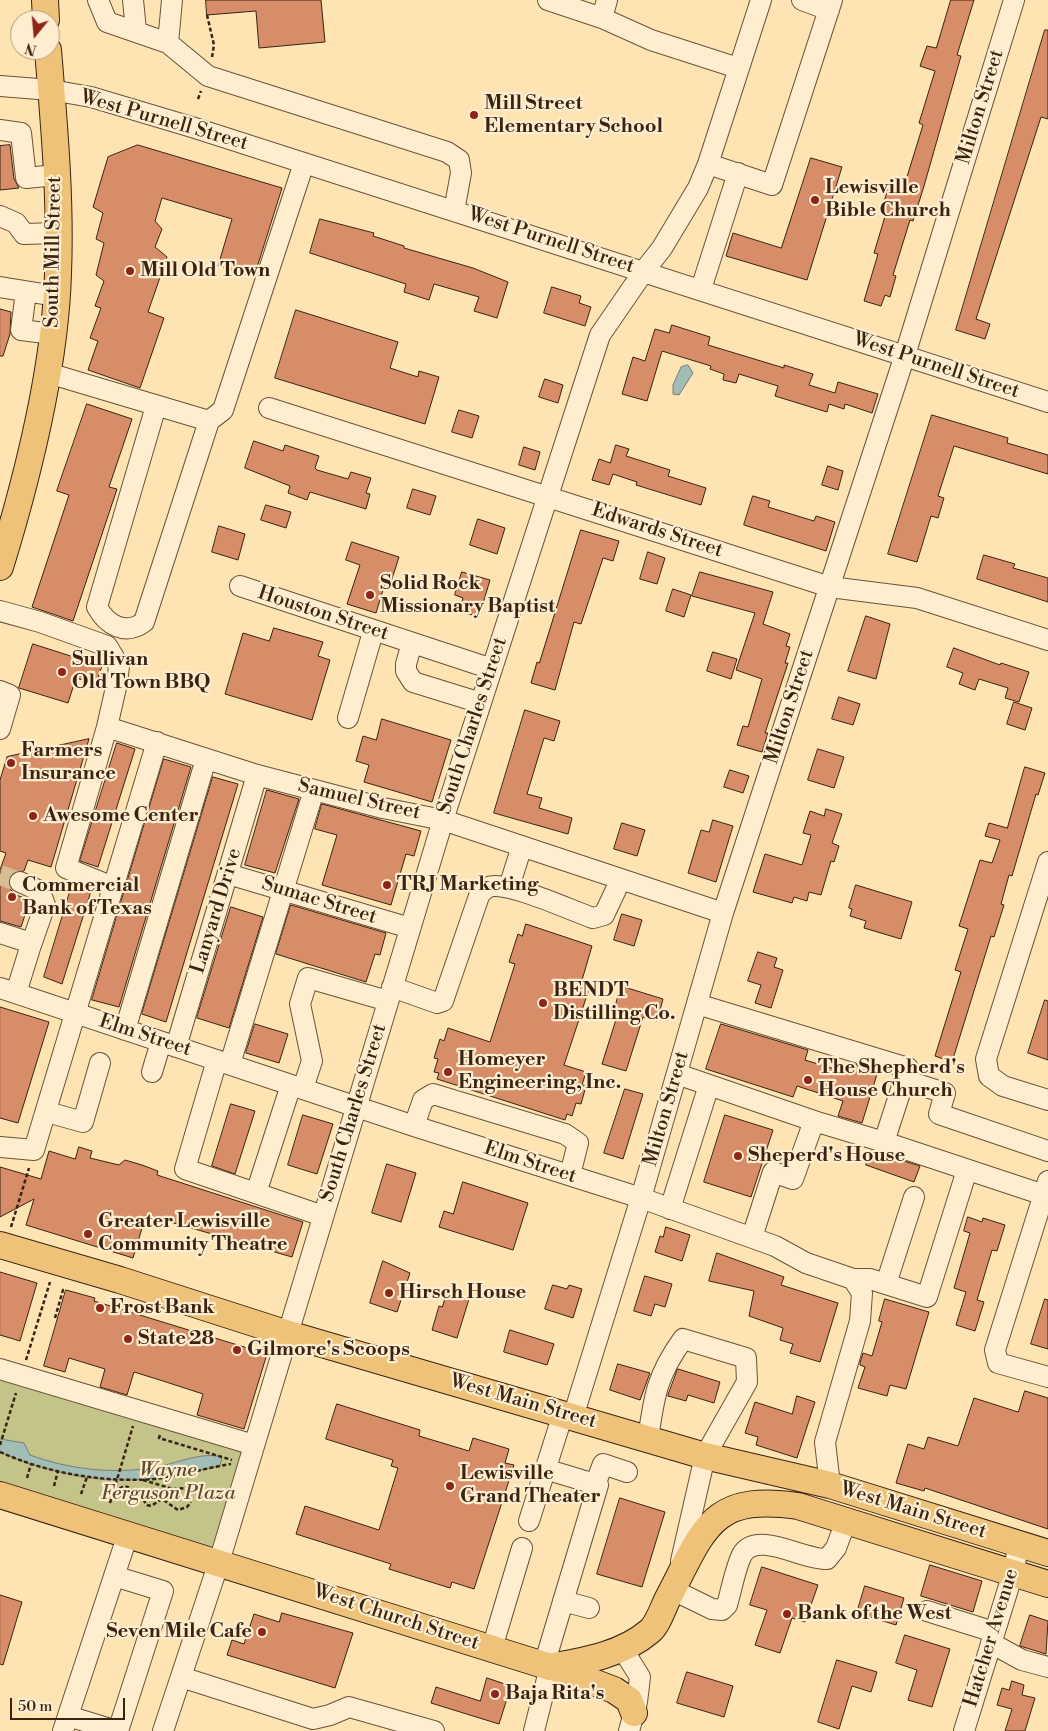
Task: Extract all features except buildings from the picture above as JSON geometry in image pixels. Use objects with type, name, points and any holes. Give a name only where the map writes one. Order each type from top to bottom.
[{"type":"main road","name":"South Mill Street","points":[[0,567],[17,506],[48,373],[53,334],[58,233],[49,60]]},
{"type":"main road","name":"West Main Street","points":[[5,1238],[120,1280],[288,1334],[705,1456],[830,1485],[1048,1553]]},
{"type":"main road","name":"West Church Street","points":[[0,1495],[547,1666],[586,1661],[622,1648],[651,1630],[697,1541],[728,1510]]},
{"type":"main road","name":"West Main Street","points":[[728,1510],[750,1504],[771,1502],[798,1506],[846,1521],[908,1548],[1013,1573],[1048,1584]]},
{"type":"main road","points":[[547,1666],[584,1677],[614,1690],[629,1700],[632,1722]]},
{"type":"street","points":[[98,0],[107,22],[136,30],[168,43],[208,76],[447,152],[459,160],[461,173],[454,210]]},
{"type":"street","points":[[133,0],[136,30]]},
{"type":"street","points":[[168,43],[172,0]]},
{"type":"street","points":[[548,0],[604,9],[651,40],[738,68]]},
{"type":"street","name":"South Charles Street","points":[[163,1731],[219,1562],[443,820],[600,335],[644,270],[660,251],[689,203],[708,164],[761,0]]},
{"type":"street","points":[[708,164],[772,185],[830,5],[802,0]]},
{"type":"street","name":"Milton Street","points":[[529,1521],[545,1469],[568,1415],[641,1198],[723,913],[905,355],[1014,0]]},
{"type":"street","name":"West Purnell Street","points":[[0,86],[51,90],[91,97],[644,270],[1048,402]]},
{"type":"street","points":[[0,130],[21,133],[26,178],[56,175]]},
{"type":"street","points":[[156,406],[97,607],[104,620],[122,628],[137,628],[144,622],[209,421],[223,410],[304,163]]},
{"type":"street","points":[[701,289],[738,173]]},
{"type":"street","points":[[0,216],[16,223],[24,234],[58,233]]},
{"type":"street","points":[[0,287],[56,296]]},
{"type":"street","points":[[26,292],[21,330],[53,334]]},
{"type":"street","points":[[48,373],[209,421]]},
{"type":"street","name":"Edwards Street","points":[[269,408],[547,495],[830,587],[917,598],[1048,640]]},
{"type":"street","name":"Houston Street","points":[[240,586],[373,632],[492,669]]},
{"type":"street","points":[[0,611],[40,622],[107,646],[119,666],[107,727],[66,868],[113,887]]},
{"type":"street","points":[[348,718],[373,632]]},
{"type":"street","points":[[412,643],[406,671],[413,682],[481,702]]},
{"type":"street","points":[[0,691],[10,695],[0,730]]},
{"type":"street","name":"Samuel Street","points":[[107,727],[257,775],[443,820],[723,913]]},
{"type":"street","points":[[0,1147],[34,1150],[157,742]]},
{"type":"street","points":[[125,1030],[206,759]]},
{"type":"street","name":"Lanyard Drive","points":[[152,1072],[169,1044],[228,874],[257,775]]},
{"type":"street","points":[[314,790],[284,890],[185,1169],[212,1180],[323,1216]]},
{"type":"street","points":[[509,888],[522,846]]},
{"type":"street","points":[[1048,862],[1044,889],[986,1059],[989,1076],[1003,1086],[1048,1100]]},
{"type":"street","name":"Sumac Street","points":[[228,874],[410,928]]},
{"type":"street","points":[[256,1193],[297,1086],[312,1061],[300,1004],[308,978],[437,1004],[443,1001],[479,896],[484,889],[493,886],[509,888],[593,918],[604,915],[622,879]]},
{"type":"street","points":[[8,991],[30,948],[45,905],[40,891],[20,882]]},
{"type":"street","points":[[0,934],[25,941],[30,948]]},
{"type":"street","name":"Elm Street","points":[[8,991],[414,1126],[641,1198],[775,1246],[806,1264],[853,1279],[870,1279],[927,1297],[967,1170]]},
{"type":"street","points":[[697,1004],[908,1068],[884,1142]]},
{"type":"street","points":[[47,1112],[83,1122],[100,1064]]},
{"type":"street","points":[[677,1074],[967,1170],[1046,1188],[995,1350],[998,1363],[1048,1377]]},
{"type":"street","points":[[904,1080],[945,1093],[938,1114],[1048,1151]]},
{"type":"street","points":[[670,1209],[709,1085]]},
{"type":"street","points":[[414,1126],[422,1100],[433,1094],[565,1134],[578,1143],[570,1175]]},
{"type":"street","points":[[752,1238],[773,1172],[793,1179],[814,1120]]},
{"type":"street","points":[[886,1284],[914,1197]]},
{"type":"street","points":[[830,1485],[824,1442],[860,1321],[862,1292],[853,1279]]},
{"type":"street","points":[[648,1439],[655,1390],[667,1362],[683,1339],[746,1358],[747,1382],[705,1456],[674,1588],[712,1609],[722,1610],[727,1605],[743,1554],[753,1545],[762,1543],[814,1559],[826,1559],[836,1548],[846,1521]]},
{"type":"street","points":[[0,1369],[254,1445]]},
{"type":"street","points":[[534,1731],[563,1601],[603,1464],[627,1472]]},
{"type":"street","points":[[545,1469],[596,1485]]},
{"type":"street","points":[[114,1576],[163,1592],[117,1731],[66,1724],[114,1576],[128,1534]]},
{"type":"street","name":"Hatcher Avenue","points":[[964,1731],[1013,1573],[1019,1544]]},
{"type":"street","points":[[492,1648],[522,1548]]},
{"type":"street","points":[[563,1601],[588,1608]]},
{"type":"street","points":[[926,1611],[993,1637],[1022,1660],[1048,1667]]},
{"type":"street","points":[[622,1648],[640,1677],[632,1722]]},
{"type":"street","points":[[181,1677],[314,1719],[349,1707],[434,1731]]},
{"type":"path","points":[[5,1238],[34,1150]]},
{"type":"path","points":[[24,1367],[50,1282]]},
{"type":"path","points":[[55,1318],[63,1290],[66,1290]]},
{"type":"path","points":[[0,1445],[18,1387]]},
{"type":"path","points":[[110,1503],[137,1410]]},
{"type":"path","points":[[0,1452],[31,1464],[58,1471],[87,1476],[117,1478],[139,1479],[171,1476],[234,1463]]},
{"type":"path","points":[[28,1478],[31,1464]]},
{"type":"path","points":[[54,1486],[58,1471]]},
{"type":"path","points":[[81,1494],[87,1476]]},
{"type":"path","points":[[139,1479],[173,1489]]},
{"type":"path","points":[[113,1494],[124,1486],[131,1488],[134,1496],[142,1498],[144,1502],[151,1506],[162,1500]]},
{"type":"path","points":[[142,1498],[146,1490],[150,1489],[162,1494],[173,1489],[186,1488]]},
{"type":"path","points":[[162,1494],[162,1500]]},
{"type":"path","points":[[162,1500],[178,1510],[187,1507],[191,1502]]},
{"type":"green space","name":"Wayne Ferguson Plaza","points":[[0,1369],[254,1445],[219,1562],[0,1494]]},
{"type":"water","points":[[688,365],[693,373],[679,395],[673,394],[673,385],[681,367]]},
{"type":"water","points":[[0,1439],[24,1443],[30,1455],[59,1464],[89,1469],[135,1470],[196,1457],[222,1457],[220,1466],[172,1476],[116,1480],[76,1476],[37,1466],[0,1452]]},
{"type":"tunnel","points":[[0,875],[20,882]]},
{"type":"place","name":"Mill Street Elementary School","points":[[474,115]]},
{"type":"place","name":"Lewisville Bible Church","points":[[815,200]]},
{"type":"place","name":"Mill Old Town","points":[[130,271]]},
{"type":"place","name":"Solid Rock Missionary Baptist","points":[[370,595]]},
{"type":"place","name":"Sullivan Old Town BBQ","points":[[62,672]]},
{"type":"place","name":"Farmers Insurance","points":[[11,763]]},
{"type":"place","name":"Awesome Center","points":[[33,816]]},
{"type":"place","name":"TRJ Marketing","points":[[387,885]]},
{"type":"place","name":"Commercial Bank of Texas","points":[[12,897]]},
{"type":"place","name":"BENDT Distilling Co.","points":[[543,1003]]},
{"type":"place","name":"Homeyer Engineering, Inc.","points":[[448,1072]]},
{"type":"place","name":"The Shepherd's House Church","points":[[808,1080]]},
{"type":"place","name":"Sheperd's House","points":[[738,1156]]},
{"type":"place","name":"Greater Lewisville Community Theatre","points":[[88,1234]]},
{"type":"place","name":"Hirsch House","points":[[389,1293]]},
{"type":"place","name":"Frost Bank","points":[[100,1308]]},
{"type":"place","name":"State 28","points":[[128,1339]]},
{"type":"place","name":"Gilmore's Scoops","points":[[237,1350]]},
{"type":"place","name":"Lewisville Grand Theater","points":[[450,1486]]},
{"type":"place","name":"Bank of the West","points":[[787,1614]]},
{"type":"place","name":"Seven Mile Cafe","points":[[262,1632]]},
{"type":"place","name":"Baja Rita's","points":[[495,1694]]}]
